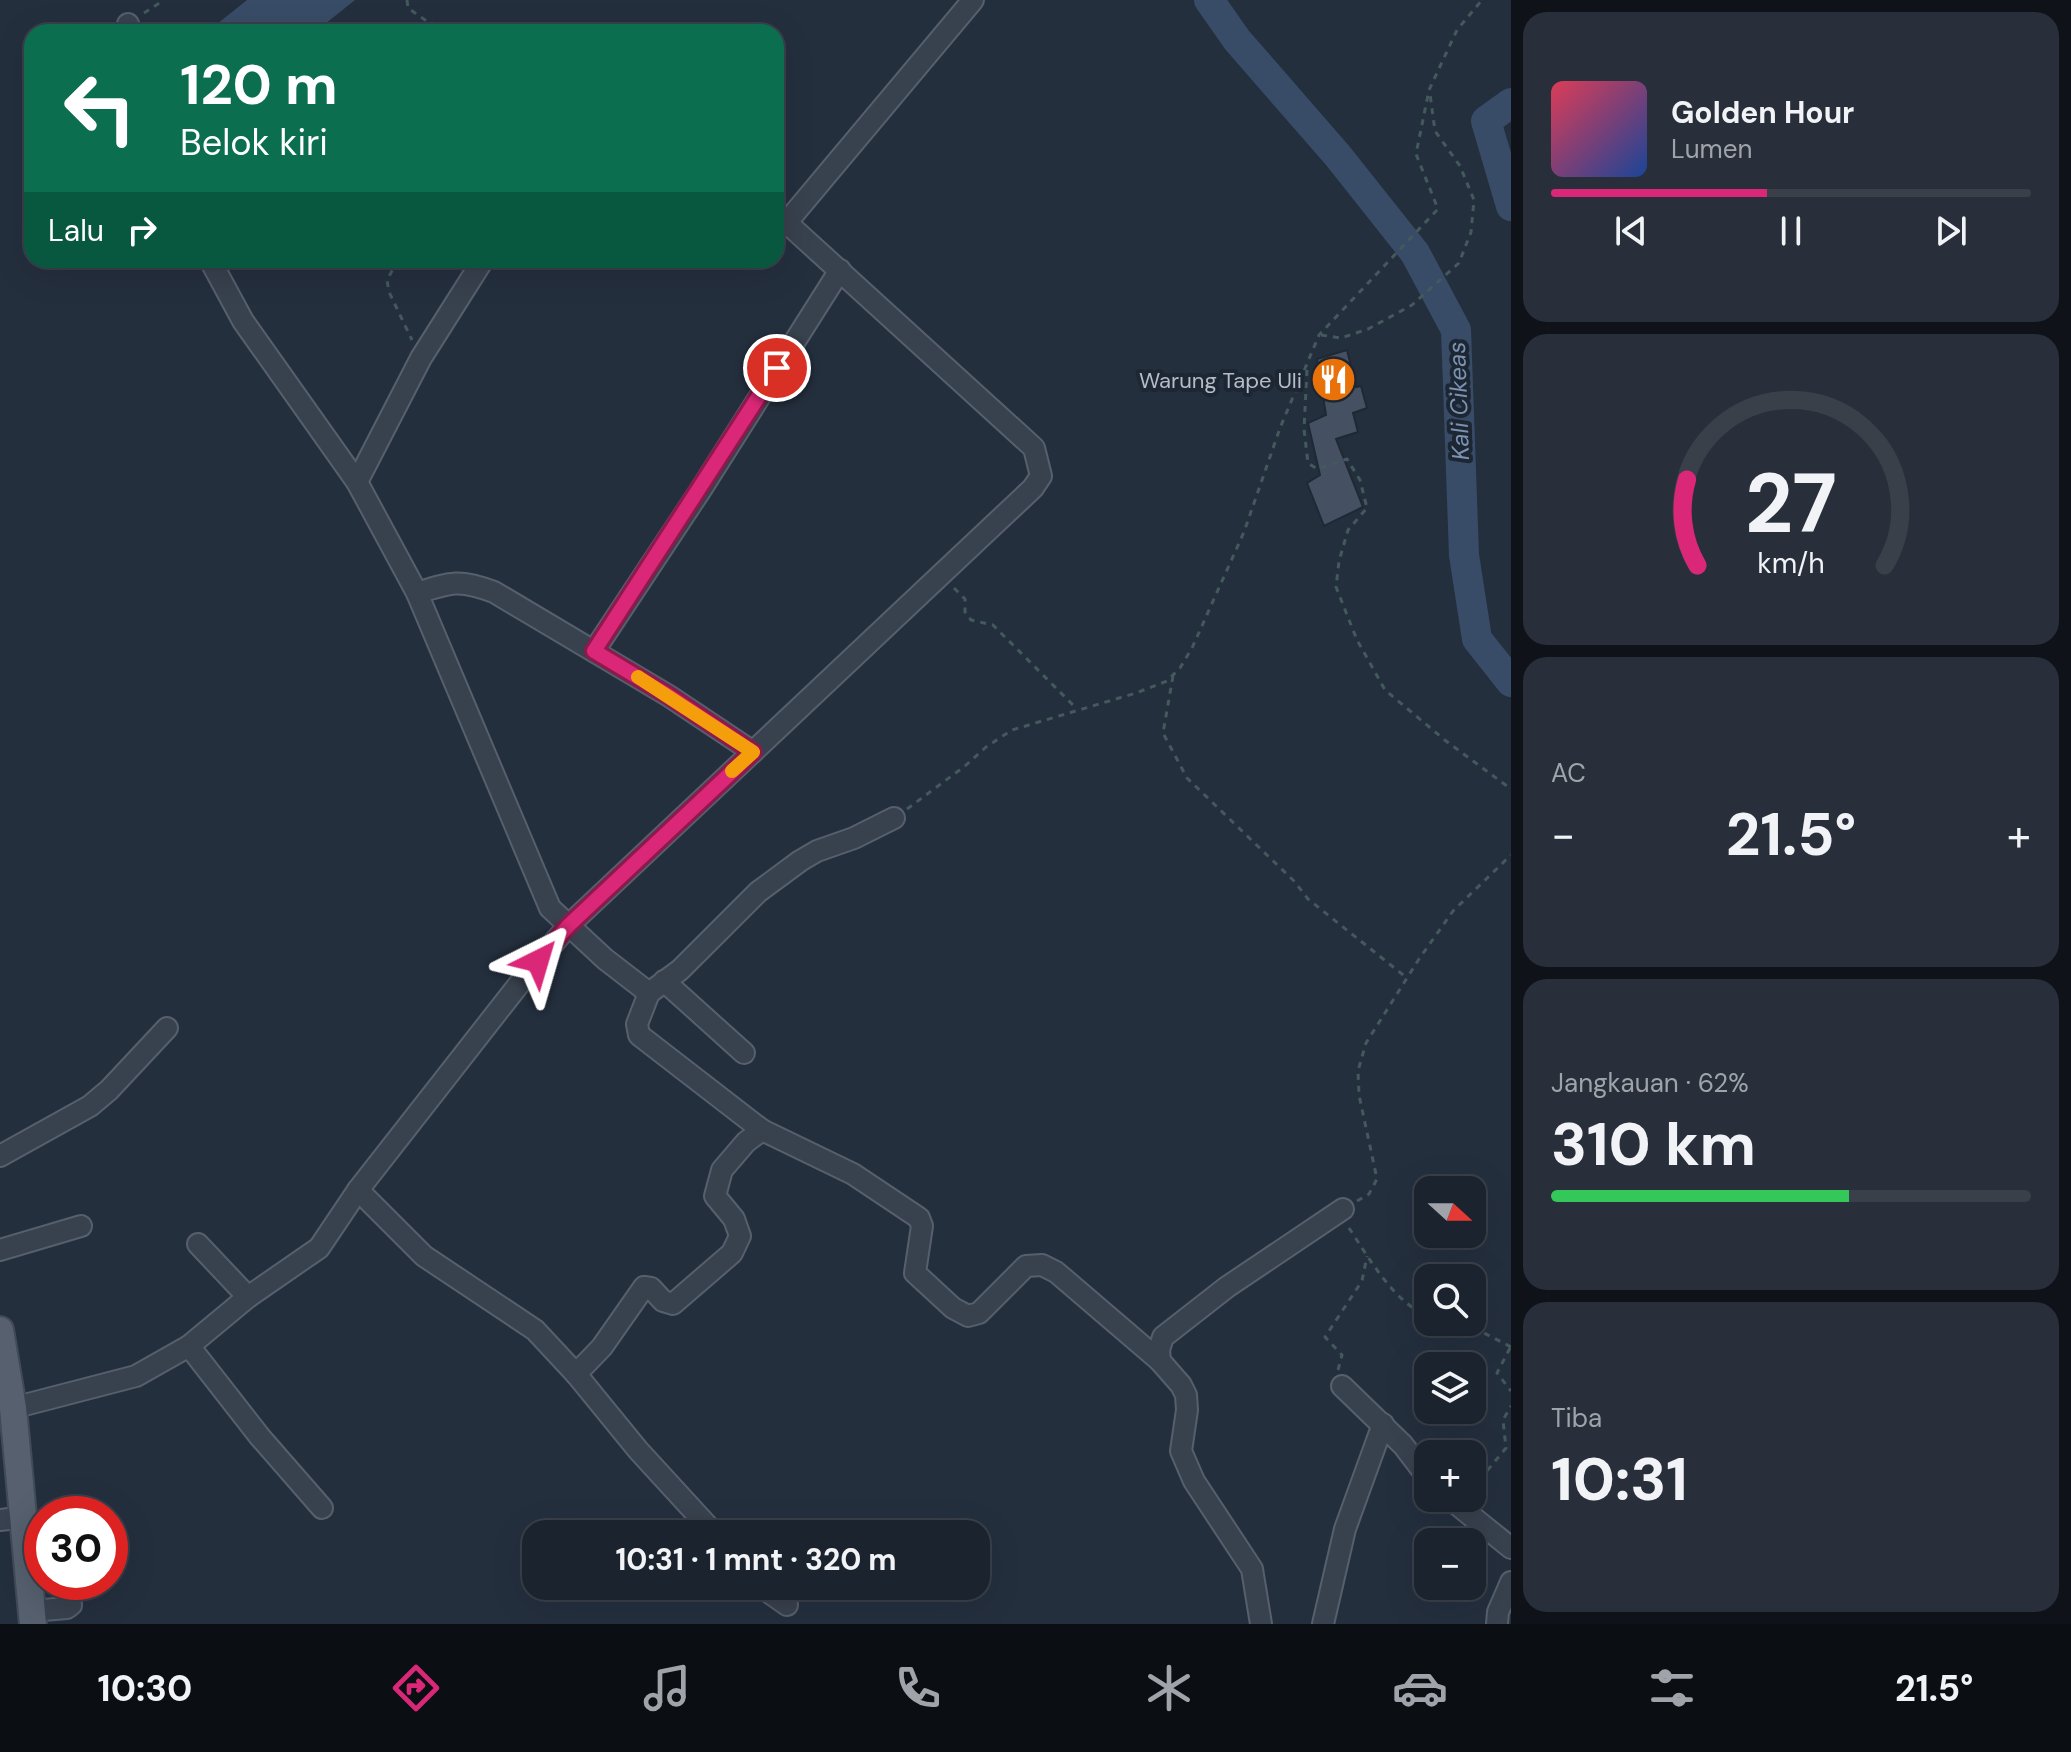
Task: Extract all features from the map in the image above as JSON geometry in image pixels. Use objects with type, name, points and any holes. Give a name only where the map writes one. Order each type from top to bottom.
[{"type":"main road","points":[[0,1330],[2,1362],[13,1408],[9,1474],[11,1519],[32,1617]]},
{"type":"street","points":[[784,214],[973,0]]},
{"type":"street","points":[[13,1408],[136,1376],[189,1346],[248,1297],[319,1248],[358,1190],[568,926],[1033,488],[1041,476],[1034,448],[784,220]]},
{"type":"street","points":[[214,268],[243,321],[357,482],[417,593],[542,891],[556,916],[744,1053]]},
{"type":"street","points":[[357,482],[421,358],[478,268]]},
{"type":"street","points":[[594,651],[840,270]]},
{"type":"street","points":[[417,593],[469,582],[494,592],[669,696],[753,752]]},
{"type":"street","points":[[894,818],[854,838],[817,851],[758,892],[680,970],[656,987],[637,1024],[639,1035],[762,1130],[853,1174],[919,1218],[922,1226],[915,1273],[953,1308],[968,1316],[979,1313],[1026,1266],[1042,1265],[1056,1272],[1160,1361],[1186,1395],[1181,1451],[1194,1481],[1252,1569],[1261,1624]]},
{"type":"street","points":[[0,1156],[90,1106],[167,1028]]},
{"type":"street","points":[[576,1374],[602,1347],[644,1287],[651,1288],[663,1301],[673,1304],[732,1253],[740,1236],[734,1219],[715,1196],[722,1170],[746,1142],[762,1130]]},
{"type":"street","points":[[358,1190],[424,1256],[535,1330],[702,1520]]},
{"type":"street","points":[[1160,1361],[1163,1337],[1227,1287],[1343,1209]]},
{"type":"street","points":[[0,1250],[81,1226]]},
{"type":"street","points":[[198,1244],[248,1297]]},
{"type":"street","points":[[189,1346],[260,1437],[322,1508]]},
{"type":"street","points":[[1342,1386],[1383,1424],[1414,1461]]},
{"type":"street","points":[[1323,1624],[1345,1529],[1383,1424]]},
{"type":"street","points":[[1466,1512],[1511,1548]]},
{"type":"street","points":[[1497,1624],[1498,1612],[1511,1582]]},
{"type":"street","points":[[32,1617],[67,1608],[71,1605],[70,1600]]},
{"type":"street","points":[[780,1600],[787,1605]]},
{"type":"path","points":[[134,24],[164,0]]},
{"type":"path","points":[[407,0],[408,8],[434,24]]},
{"type":"path","points":[[894,818],[1012,730],[1167,681],[1187,659],[1244,532],[1280,428],[1319,335],[1438,209],[1416,154],[1429,90],[1457,30],[1482,0]]},
{"type":"path","points":[[1319,335],[1341,338],[1368,329],[1412,305],[1459,263],[1471,232],[1474,200],[1460,166],[1435,131],[1429,90]]},
{"type":"path","points":[[394,268],[387,280],[389,292],[421,358]]},
{"type":"path","points":[[1306,366],[1304,429],[1308,463],[1317,469],[1347,459],[1360,480],[1367,508],[1348,530],[1339,561],[1336,587],[1357,640],[1385,690],[1511,789]]},
{"type":"path","points":[[941,575],[965,599],[965,612],[971,620],[993,625],[1077,709]]},
{"type":"path","points":[[1173,676],[1163,733],[1187,778],[1294,881],[1308,899],[1407,978]]},
{"type":"path","points":[[1414,1310],[1379,1274],[1349,1228],[1343,1209],[1369,1194],[1377,1179],[1359,1095],[1358,1071],[1366,1043],[1453,911],[1511,855]]},
{"type":"path","points":[[1342,1386],[1338,1374],[1342,1355],[1325,1337],[1362,1281],[1367,1256]]},
{"type":"path","points":[[1486,1335],[1510,1348],[1497,1373],[1511,1391]]},
{"type":"path","points":[[1486,1472],[1506,1448],[1503,1420],[1511,1406]]},
{"type":"water","points":[[247,0],[355,0],[325,24],[217,24]]},
{"type":"building","points":[[1347,350],[1356,387],[1361,386],[1367,408],[1353,413],[1358,432],[1336,439],[1363,507],[1324,526],[1307,483],[1320,475],[1308,423],[1326,415],[1317,359]]},
{"type":"waterway","name":"Kali Cikeas","points":[[1209,0],[1237,40],[1338,156],[1415,253],[1456,330],[1464,555],[1477,639],[1511,682]]},
{"type":"waterway","name":"Kali Cikeas","points":[[1511,103],[1486,121],[1511,206]]},
{"type":"slow traffic","points":[[638,677],[753,752],[732,771]]},
{"type":"place","name":"Warung Tape Uli","points":[[1333,380]]},
{"type":"route","points":[[538,961],[568,926],[753,752],[594,651],[777,368]]}]
